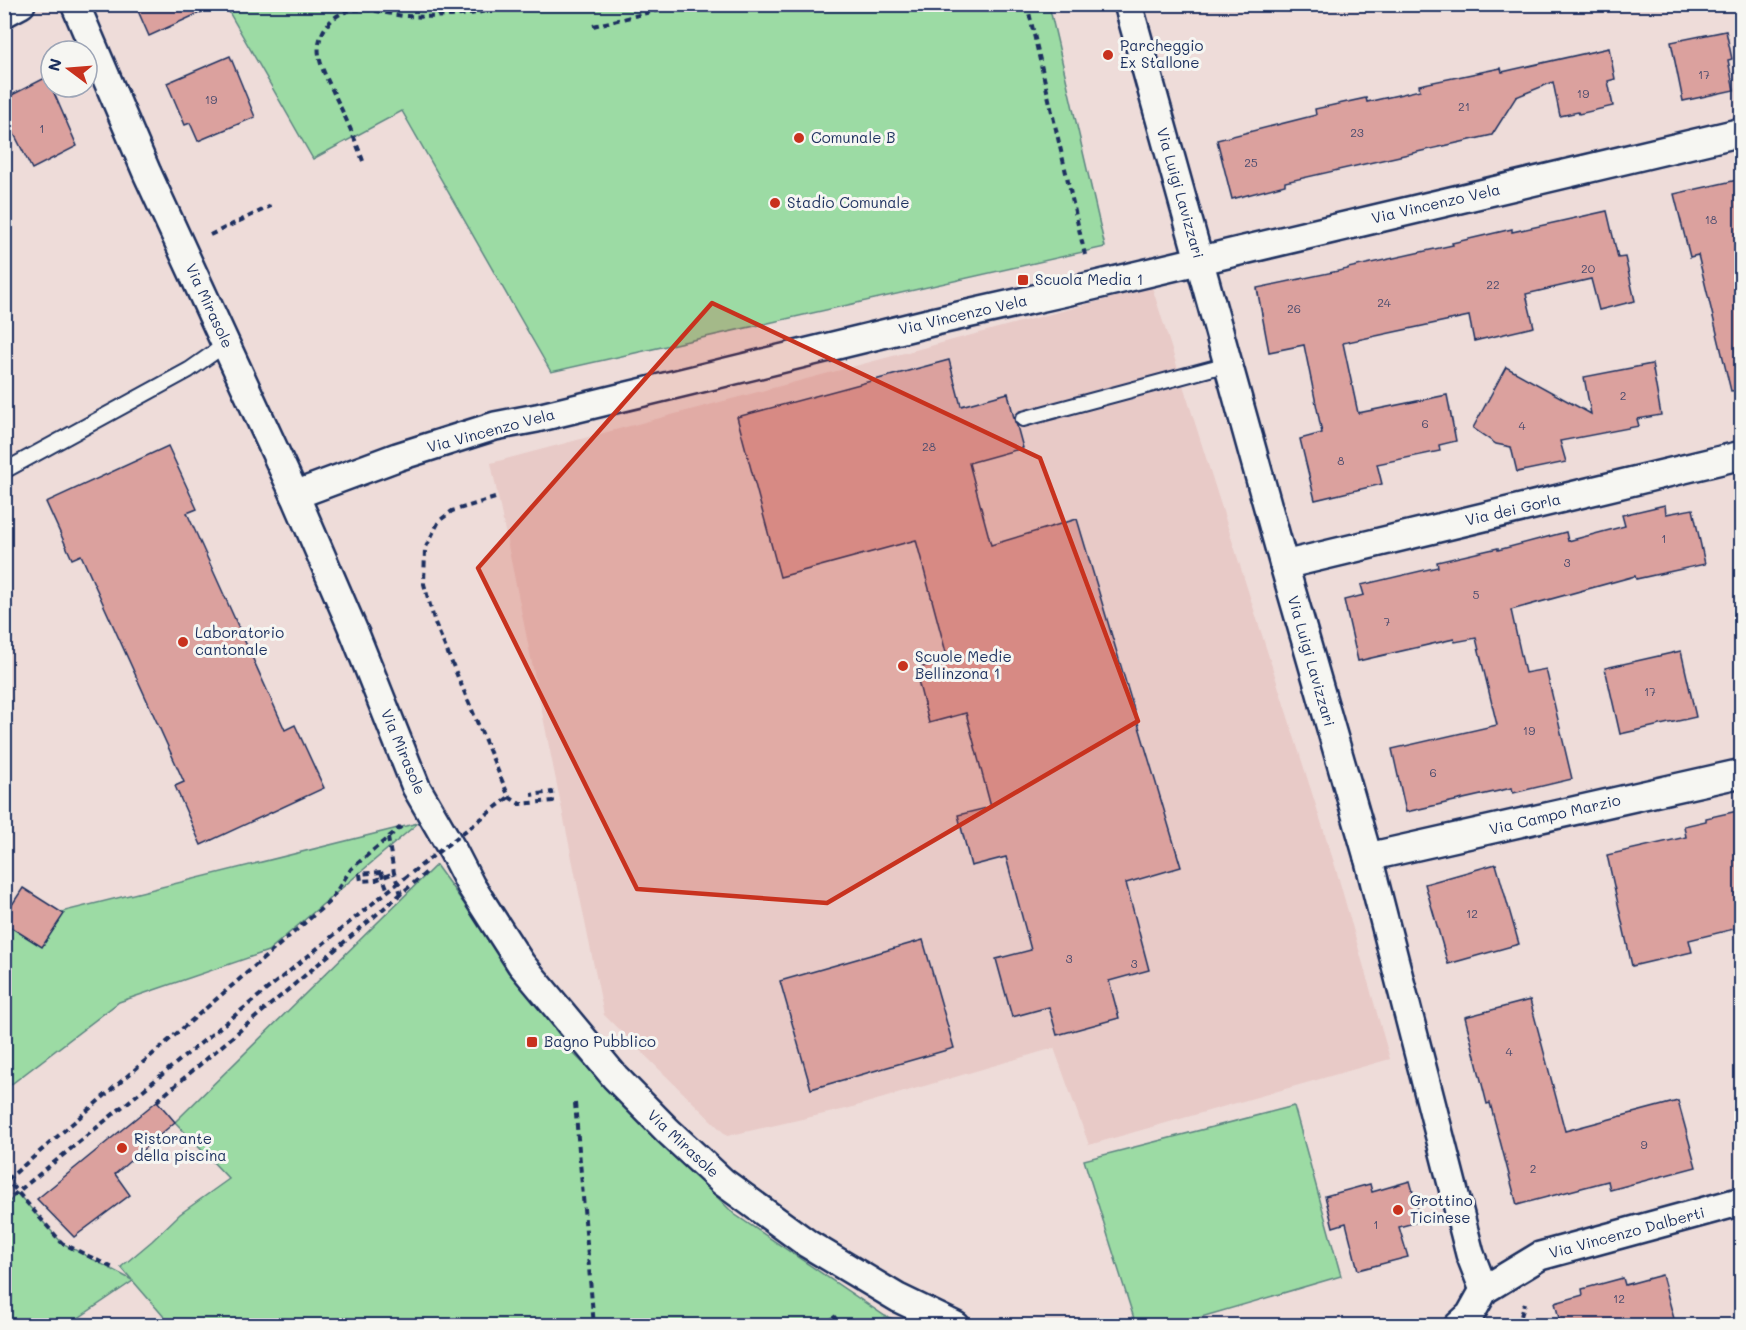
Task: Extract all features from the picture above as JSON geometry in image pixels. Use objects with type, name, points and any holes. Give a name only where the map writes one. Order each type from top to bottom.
[{"type":"street","points":[[4,13],[21,4]]},
{"type":"street","name":"Via Mirasole","points":[[75,4],[147,173],[295,495],[356,634],[411,777],[471,886],[521,964],[615,1077],[723,1182],[808,1244],[898,1298],[956,1326]]},
{"type":"street","name":"Via Luigi Lavizzari","points":[[1128,4],[1368,857],[1470,1254],[1484,1290]]},
{"type":"street","name":"Via Vincenzo Vela","points":[[295,495],[397,456],[495,426],[1742,132]]},
{"type":"street","name":"Via dei Gorla","points":[[1284,565],[1742,455]]},
{"type":"street","name":"Via Campo Marzio","points":[[1368,857],[1742,773]]},
{"type":"street","name":"Via Vincenzo Dalberti","points":[[1484,1290],[1540,1256],[1742,1201]]},
{"type":"street","points":[[1466,1322],[1484,1290]]},
{"type":"lane","points":[[4,471],[189,370],[226,344]]},
{"type":"lane","points":[[1023,419],[1228,364]]},
{"type":"path","points":[[363,161],[318,54],[320,39],[334,17],[346,11],[360,9],[402,16],[457,16],[489,12],[512,4]]},
{"type":"path","points":[[592,26],[684,4]]},
{"type":"path","points":[[1028,4],[1092,286]]},
{"type":"path","points":[[182,248],[271,206]]},
{"type":"path","points":[[495,498],[452,511],[439,521],[425,549],[424,584],[435,623],[508,797],[520,804],[553,801],[552,792],[531,795]]},
{"type":"path","points":[[4,1203],[388,891],[508,797]]},
{"type":"path","points":[[115,1269],[62,1243],[6,1181],[330,901],[351,868],[427,806]]},
{"type":"path","points":[[388,838],[394,873],[401,894]]},
{"type":"path","points":[[157,1101],[453,851]]},
{"type":"path","points":[[388,891],[381,872],[360,874],[361,881],[376,880],[394,873]]},
{"type":"path","points":[[575,1103],[594,1326]]},
{"type":"path","points":[[823,1326],[836,1316]]},
{"type":"highlighted area","points":[[712,303],[1040,458],[1138,721],[827,903],[637,889],[478,568]]},
{"type":"shaded area","name":"Scuole Medie Bellinzona 1","points":[[1152,287],[1336,869],[1390,1059],[1089,1145],[1054,1048],[846,1109],[727,1136],[604,1015],[491,463]]},
{"type":"green space","name":"Stadio Comunale","points":[[225,5],[1049,5],[1105,247],[551,372],[402,111],[313,159]]},
{"type":"green space","points":[[418,823],[268,951],[119,1002],[5,1089],[5,916],[17,923]]},
{"type":"green space","points":[[436,865],[571,1051],[734,1214],[885,1316],[909,1325],[171,1325],[133,1281],[68,1325],[5,1326],[5,1207],[17,1193],[62,1243],[132,1280],[121,1267],[180,1214],[229,1179],[175,1122]]},
{"type":"green space","points":[[1294,1106],[1341,1276],[1174,1325],[1136,1325],[1084,1160]]},
{"type":"building","points":[[135,4],[219,4],[149,36]]},
{"type":"building","points":[[1726,31],[1732,59],[1728,60],[1734,90],[1683,101],[1671,42]]},
{"type":"building","points":[[1609,48],[1615,79],[1608,81],[1613,106],[1560,116],[1553,82],[1516,97],[1492,135],[1285,182],[1285,185],[1232,199],[1217,140],[1316,115],[1315,109],[1366,98],[1367,102],[1420,90],[1419,85],[1501,68],[1502,72]]},
{"type":"building","points":[[230,56],[255,117],[198,141],[190,123],[185,125],[167,83]]},
{"type":"building","points":[[39,81],[39,99],[57,99],[77,146],[32,169],[4,114],[4,99]]},
{"type":"building","points":[[1742,179],[1742,390],[1731,391],[1698,255],[1690,257],[1674,194]]},
{"type":"building","points":[[1607,211],[1618,258],[1625,257],[1635,301],[1599,310],[1591,279],[1526,294],[1534,327],[1474,341],[1469,316],[1343,343],[1358,413],[1447,395],[1456,441],[1439,445],[1440,451],[1377,464],[1382,484],[1315,500],[1300,439],[1322,433],[1304,345],[1269,352],[1257,288],[1453,245],[1452,243],[1512,229],[1512,232]]},
{"type":"building","points":[[949,360],[961,406],[1008,393],[1023,448],[969,463],[991,545],[1077,519],[1181,867],[1126,883],[1149,970],[1109,981],[1119,1018],[1057,1035],[1049,1007],[1012,1017],[996,959],[1031,950],[1006,857],[971,866],[958,815],[991,807],[966,713],[929,723],[915,669],[948,660],[916,540],[780,577],[737,417]]},
{"type":"building","points":[[1652,364],[1661,415],[1637,419],[1639,426],[1560,441],[1566,462],[1517,472],[1511,447],[1496,444],[1473,428],[1506,367],[1591,414],[1584,377]]},
{"type":"building","name":"Laboratorio cantonale","points":[[168,446],[197,509],[187,513],[285,730],[295,725],[324,788],[201,845],[175,786],[184,782],[81,555],[72,559],[46,502]]},
{"type":"building","points":[[1665,505],[1666,514],[1693,509],[1705,564],[1636,579],[1635,576],[1511,610],[1525,673],[1546,669],[1572,779],[1513,793],[1512,788],[1406,812],[1392,749],[1497,725],[1476,638],[1455,642],[1454,639],[1358,661],[1344,600],[1364,595],[1361,585],[1438,567],[1437,562],[1498,548],[1498,550],[1566,532],[1568,541],[1625,526],[1622,515]]},
{"type":"building","points":[[1681,651],[1696,717],[1620,734],[1605,668]]},
{"type":"building","points":[[1742,810],[1742,927],[1689,940],[1692,952],[1632,966],[1607,855],[1686,837],[1684,826],[1706,821],[1706,818]]},
{"type":"building","points":[[1496,864],[1519,944],[1448,964],[1425,884]]},
{"type":"building","points":[[23,888],[64,914],[42,947],[4,923],[4,917]]},
{"type":"building","points":[[923,940],[954,1048],[811,1089],[780,981]]},
{"type":"building","points":[[1530,1000],[1565,1131],[1678,1101],[1696,1167],[1610,1190],[1608,1181],[1517,1205],[1490,1103],[1487,1104],[1465,1017]]},
{"type":"building","name":"Ristorante della piscina","points":[[157,1101],[175,1122],[115,1174],[130,1195],[74,1237],[37,1199]]},
{"type":"building","points":[[1410,1181],[1421,1221],[1399,1227],[1408,1257],[1358,1270],[1346,1223],[1333,1227],[1325,1196],[1370,1184],[1372,1192]]},
{"type":"building","points":[[1662,1275],[1676,1326],[1561,1326],[1555,1303],[1583,1295],[1582,1289],[1623,1278],[1625,1285]]},
{"type":"place","name":"Parcheggio Ex Stallone","points":[[1108,55]]},
{"type":"place","name":"Comunale B","points":[[799,138]]},
{"type":"place","name":"Stadio Comunale","points":[[775,203]]},
{"type":"place","name":"Scuola Media 1","points":[[1023,280]]},
{"type":"place","name":"Laboratorio cantonale","points":[[183,642]]},
{"type":"place","name":"Scuole Medie Bellinzona 1","points":[[903,666]]},
{"type":"place","name":"Bagno Pubblico","points":[[532,1042]]},
{"type":"place","name":"Ristorante della piscina","points":[[122,1148]]},
{"type":"place","name":"Grottino Ticinese","points":[[1398,1210]]}]
